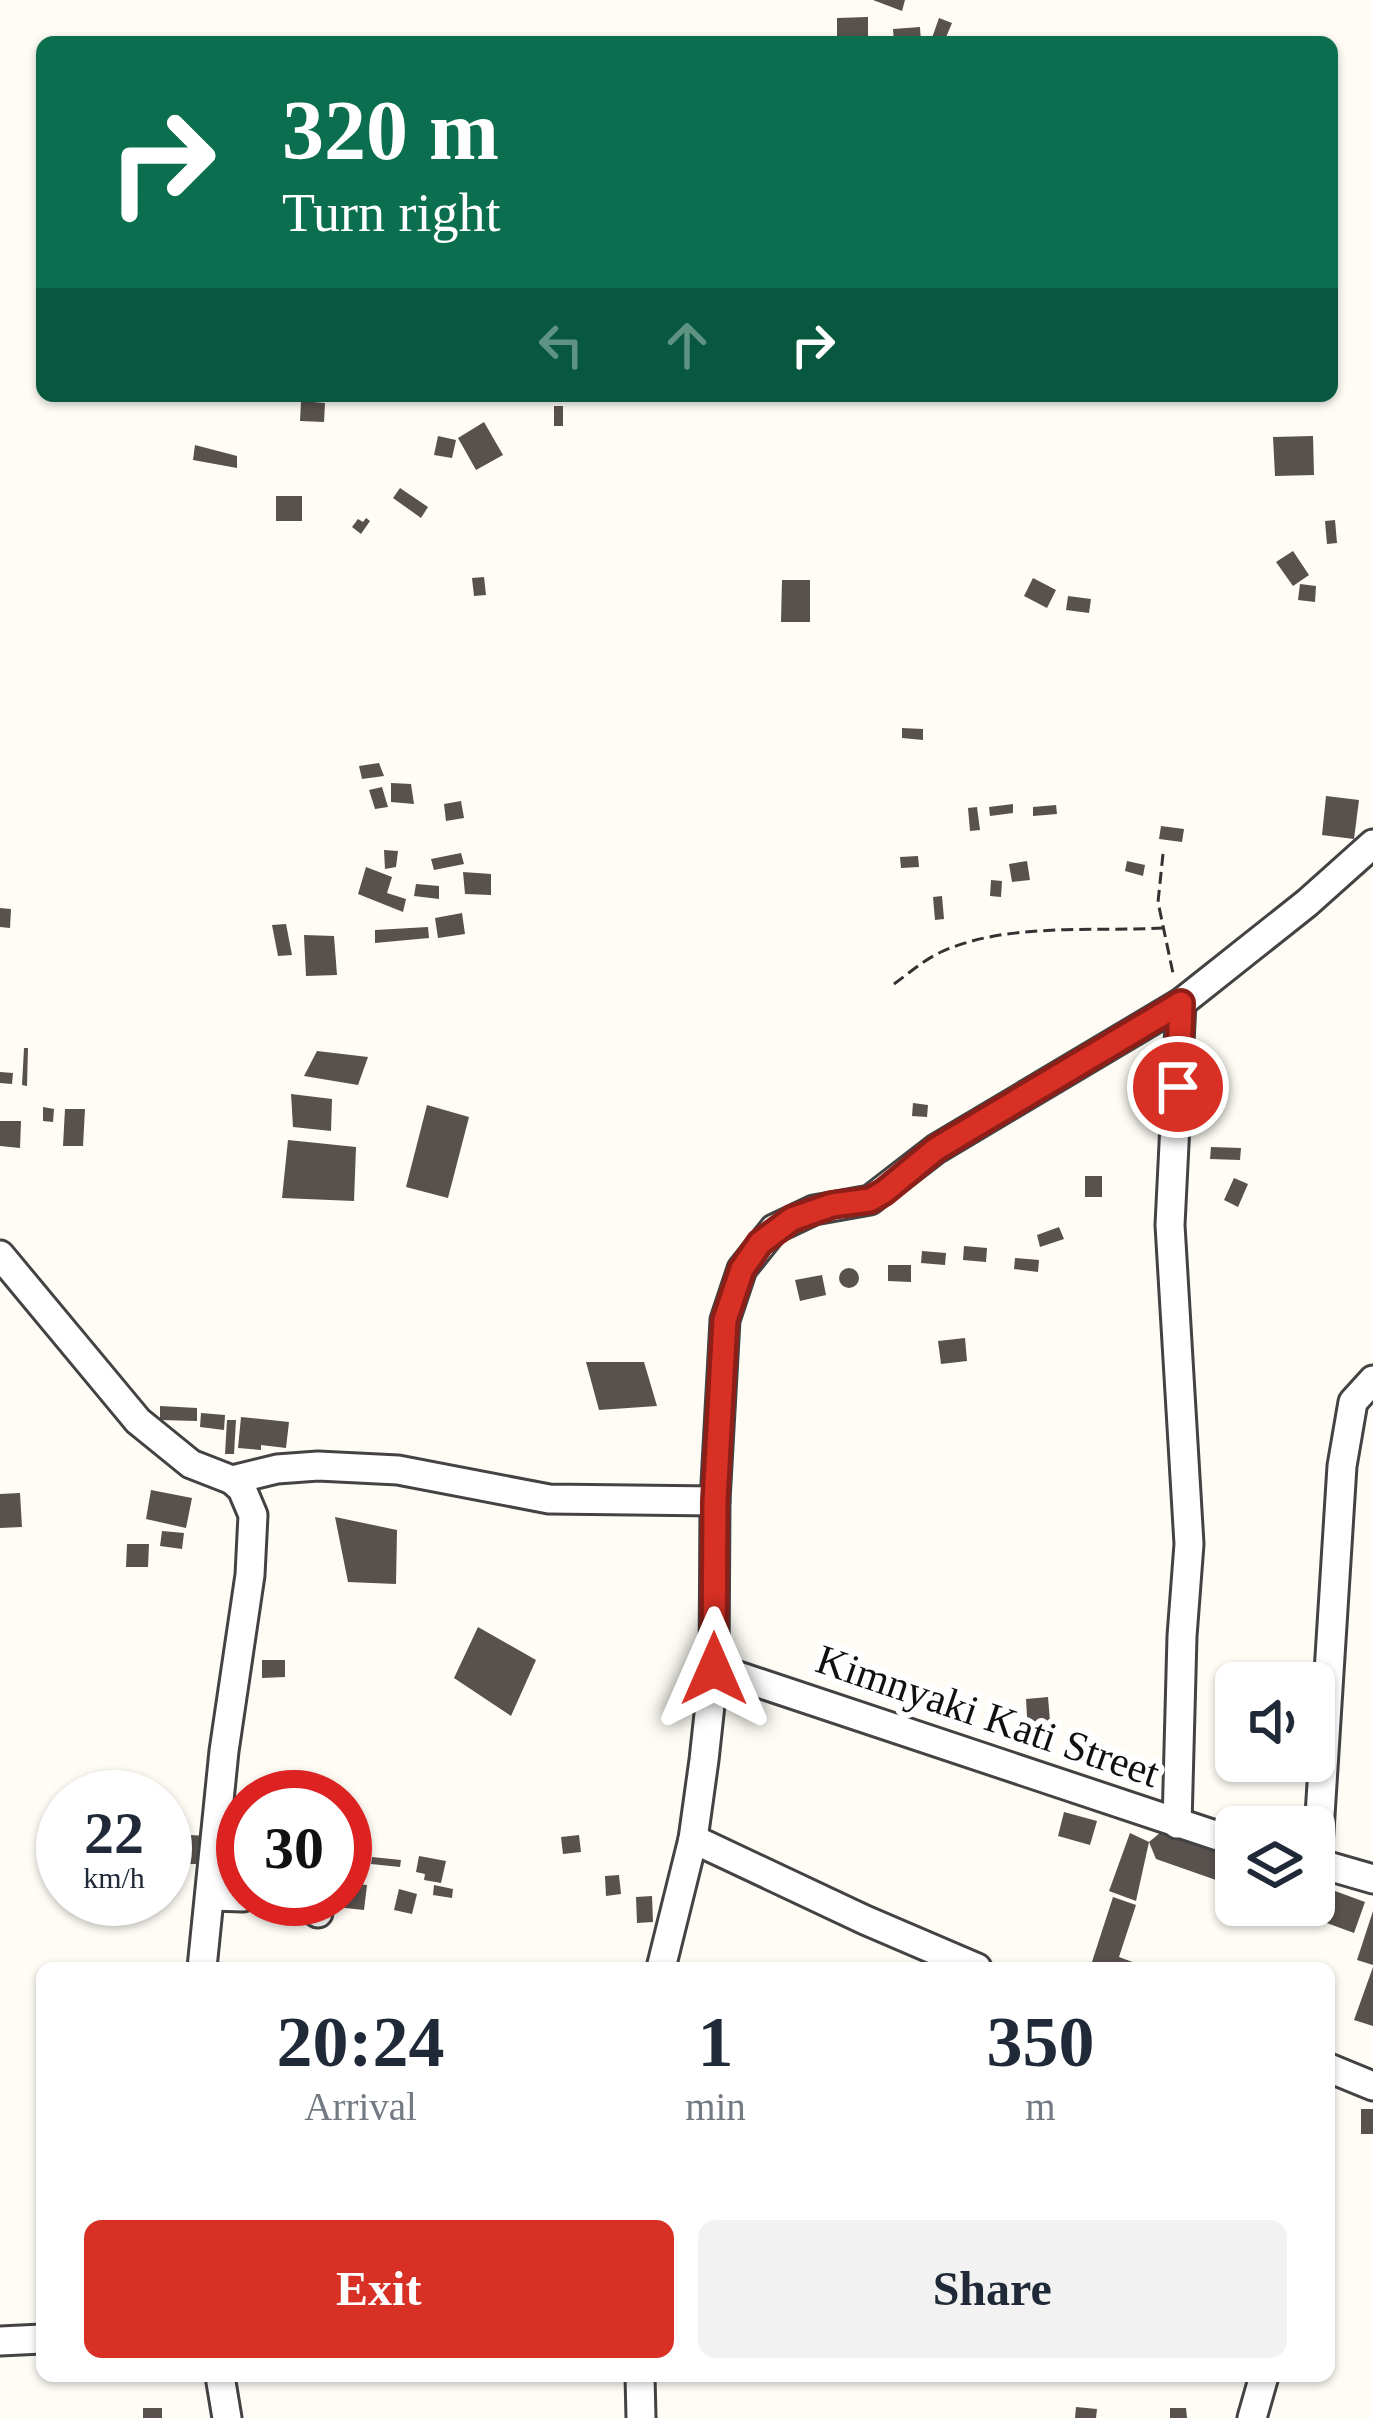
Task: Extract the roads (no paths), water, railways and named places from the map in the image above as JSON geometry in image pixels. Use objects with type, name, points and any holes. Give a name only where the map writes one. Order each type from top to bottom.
[{"type":"street","points":[[662,1962],[693,1839],[714,1669],[715,1501],[725,1320],[742,1269],[760,1243],[792,1219],[832,1205],[870,1200],[936,1149],[1181,1003],[1373,844]]},
{"type":"street","points":[[1177,1824],[1189,1544],[1170,1225],[1181,1003]]},
{"type":"street","points":[[0,1255],[138,1421],[191,1464],[232,1480],[249,1503],[254,1528],[203,1962]]},
{"type":"street","points":[[1320,1806],[1342,1466],[1353,1402],[1373,1380]]},
{"type":"street","points":[[232,1480],[277,1469],[318,1466],[398,1470],[549,1499],[715,1501]]},
{"type":"street","name":"Kimnyaki Kati Street","points":[[714,1669],[1215,1836]]},
{"type":"street","points":[[693,1839],[963,1962]]},
{"type":"street","points":[[1335,1868],[1373,1879]]},
{"type":"street","points":[[210,1896],[216,1896]]},
{"type":"street","points":[[1335,2070],[1373,2086]]},
{"type":"street","points":[[0,2341],[36,2339]]},
{"type":"street","points":[[221,2382],[227,2418]]},
{"type":"street","points":[[640,2382],[641,2418]]},
{"type":"street","points":[[1252,2418],[1262,2382]]}]
